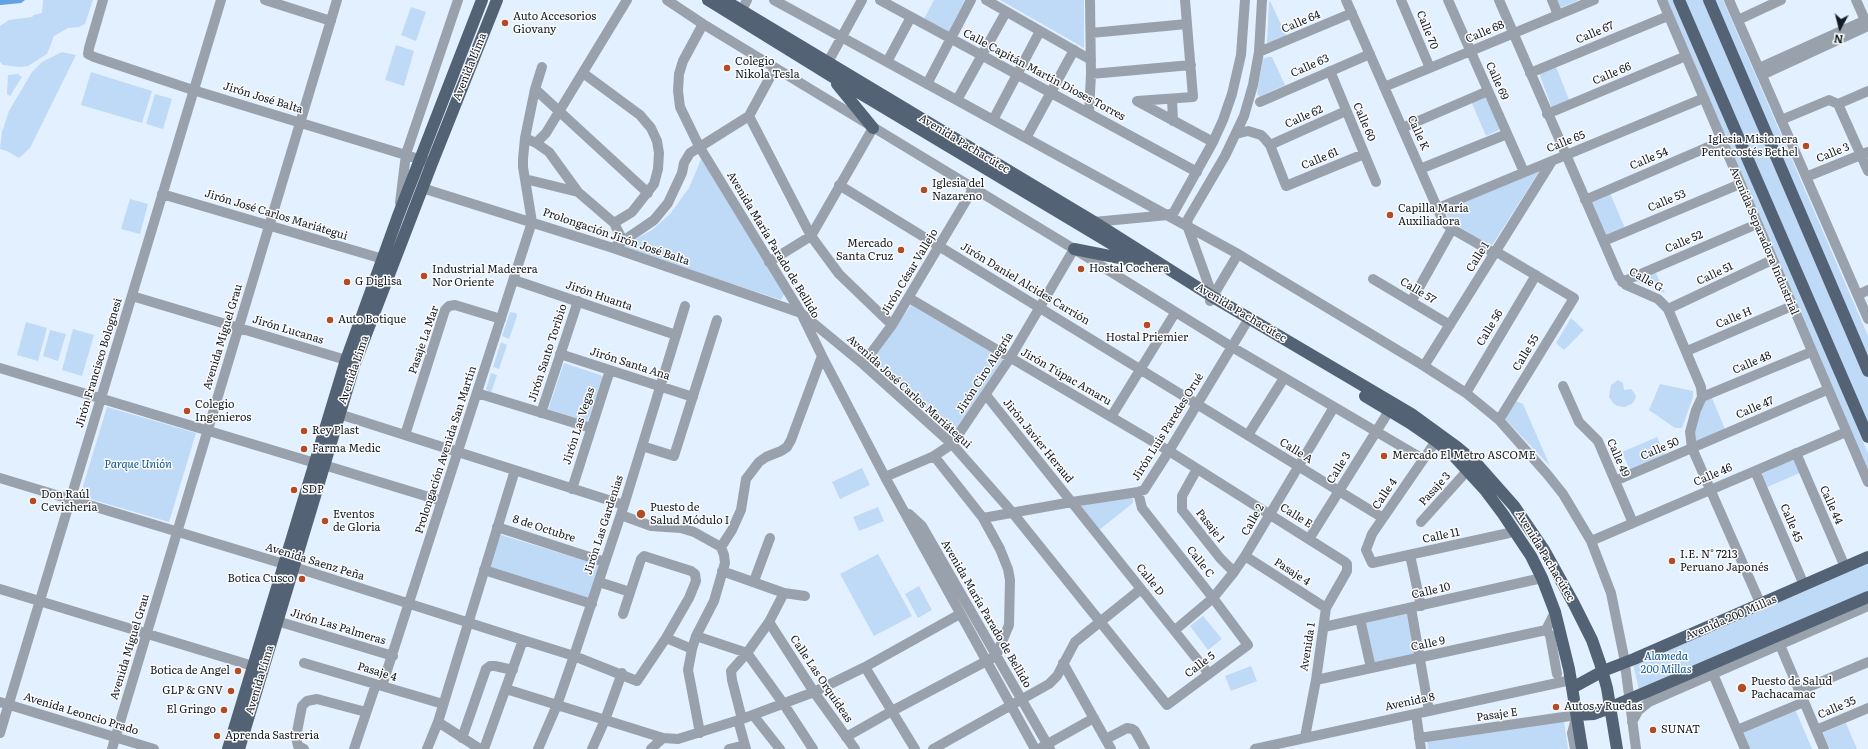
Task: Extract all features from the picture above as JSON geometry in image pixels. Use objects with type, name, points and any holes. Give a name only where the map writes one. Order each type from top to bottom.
[{"type":"main road","name":"Avenida Lima","points":[[319,464],[340,414],[355,363],[422,188],[426,161],[482,0]]},
{"type":"main road","name":"Avenida Lima","points":[[228,749],[253,666],[289,566],[319,464],[346,360],[398,216],[426,161],[497,0]]},
{"type":"main road","name":"Avenida Pachacútec","points":[[708,0],[1143,263],[1413,415],[1437,431],[1476,463],[1514,506],[1540,545],[1585,625],[1597,651],[1603,671],[1611,707],[1617,749]]},
{"type":"main road","name":"Avenida Pachacútec","points":[[724,0],[744,5],[828,62],[1094,222],[1211,300],[1245,325],[1389,410],[1436,441],[1452,454],[1485,490],[1514,530],[1542,578],[1555,612],[1571,684],[1582,749]]},
{"type":"main road","name":"Avenida Separadora Industrial","points":[[1679,0],[1868,437]]},
{"type":"main road","points":[[1709,0],[1868,371]]},
{"type":"main road","points":[[832,76],[874,128]]},
{"type":"main road","points":[[1074,249],[1143,263]]},
{"type":"main road","name":"Avenida 200 Millas","points":[[1571,684],[1625,663],[1761,605],[1868,557]]},
{"type":"main road","name":"Avenida Lima","points":[[239,749],[277,621],[289,566]]},
{"type":"main road","points":[[1577,715],[1594,714],[1630,698],[1690,678],[1868,596]]},
{"type":"street","name":"Jirón José Balta","points":[[103,0],[88,54],[94,57],[193,90],[426,161]]},
{"type":"street","name":"Jirón Francisco Bolognesi","points":[[0,733],[4,703],[40,601],[220,0]]},
{"type":"street","points":[[265,0],[331,21]]},
{"type":"street","name":"Avenida Miguel Grau","points":[[112,749],[337,0]]},
{"type":"street","name":"Avenida Lima","points":[[398,216],[406,154],[458,0]]},
{"type":"street","points":[[536,143],[546,133],[627,0]]},
{"type":"street","points":[[667,0],[774,68],[1074,249],[1175,313],[1423,459]]},
{"type":"street","points":[[774,0],[1188,225],[1424,366],[1466,393],[1499,420],[1563,494],[1591,541],[1612,593],[1625,663],[1636,749]]},
{"type":"street","points":[[828,62],[862,0]]},
{"type":"street","name":"Calle Capitán Martín Dioses Torres","points":[[880,0],[1197,172]]},
{"type":"street","points":[[928,84],[971,0]]},
{"type":"street","points":[[986,0],[1091,60]]},
{"type":"street","points":[[1089,114],[1091,74],[1090,0]]},
{"type":"street","points":[[1185,0],[1193,97],[1137,101],[1213,142]]},
{"type":"street","points":[[1094,222],[1168,215],[1174,212],[1213,142],[1223,120],[1236,77],[1244,32],[1245,0]]},
{"type":"street","points":[[1211,300],[1188,225],[1188,220],[1225,156],[1236,134],[1249,100],[1259,52],[1263,0]]},
{"type":"street","name":"Calle K","points":[[1346,0],[1443,221],[1452,229],[1495,252]]},
{"type":"street","name":"Calle 70","points":[[1401,0],[1430,68]]},
{"type":"street","name":"Calle 69","points":[[1448,0],[1524,172]]},
{"type":"street","name":"Calle G","points":[[1500,0],[1565,156],[1622,282],[1658,299],[1668,309],[1701,387],[1702,397]]},
{"type":"street","points":[[1552,0],[1558,15]]},
{"type":"street","name":"Calle 68","points":[[1384,87],[1594,0]]},
{"type":"street","name":"Avenida Separadora Industrial","points":[[1662,0],[1827,390],[1868,482]]},
{"type":"street","points":[[1729,0],[1868,319]]},
{"type":"street","points":[[1738,20],[1781,0]]},
{"type":"street","points":[[1761,71],[1867,24],[1856,0]]},
{"type":"street","points":[[957,100],[1006,12]]},
{"type":"street","name":"Calle 64","points":[[1259,52],[1352,13]]},
{"type":"street","name":"Calle 67","points":[[1530,73],[1668,16]]},
{"type":"street","points":[[887,62],[911,17]]},
{"type":"street","name":"Avenida María Parado de Bellido","points":[[703,24],[683,61],[679,74],[678,91],[680,107],[699,146],[769,262],[802,313],[822,356],[885,477],[1035,749]]},
{"type":"street","points":[[1091,33],[1187,24]]},
{"type":"street","points":[[993,120],[1040,31]]},
{"type":"street","points":[[1026,138],[1074,50]]},
{"type":"street","name":"Calle 63","points":[[1260,102],[1370,54]]},
{"type":"street","name":"Calle 66","points":[[1547,114],[1686,56]]},
{"type":"street","points":[[1091,74],[1191,65]]},
{"type":"street","points":[[532,222],[523,167],[525,138],[535,89],[542,67]]},
{"type":"street","points":[[613,248],[654,220],[668,204],[682,173],[684,163],[690,153],[749,116],[774,68]]},
{"type":"street","name":"Calle 60","points":[[1330,71],[1376,182]]},
{"type":"street","points":[[583,73],[640,115],[651,128],[658,141],[659,153],[657,174],[654,184],[632,212],[614,224]]},
{"type":"street","points":[[535,89],[648,193]]},
{"type":"street","points":[[1402,128],[1488,91]]},
{"type":"street","points":[[1838,104],[1868,91]]},
{"type":"street","name":"Calle 65","points":[[1438,208],[1704,98]]},
{"type":"street","points":[[1172,99],[1173,120]]},
{"type":"street","points":[[1781,120],[1829,100],[1838,104],[1864,154],[1868,171]]},
{"type":"street","name":"Calle 62","points":[[1270,145],[1346,112]]},
{"type":"street","points":[[749,116],[811,236],[839,274],[892,326]]},
{"type":"street","points":[[769,262],[811,236],[839,185],[874,128]]},
{"type":"street","points":[[1236,134],[1243,132],[1261,135],[1270,145]]},
{"type":"street","points":[[1420,169],[1507,134]]},
{"type":"street","points":[[525,138],[536,143],[549,152],[578,192],[614,224],[623,240]]},
{"type":"street","name":"Calle 54","points":[[1585,200],[1722,141]]},
{"type":"street","name":"Calle 61","points":[[1270,145],[1286,186],[1364,154]]},
{"type":"street","name":"Calle 3","points":[[1806,177],[1864,154]]},
{"type":"street","name":"Calle 1","points":[[1424,366],[1552,161]]},
{"type":"street","points":[[525,179],[578,192]]},
{"type":"street","name":"Calle 53","points":[[1604,241],[1740,184]]},
{"type":"street","name":"Jirón Daniel Alcides Carrión","points":[[839,185],[1197,404]]},
{"type":"street","name":"Prolongación Jirón José Balta","points":[[422,188],[613,248],[802,313]]},
{"type":"street","name":"Jirón César Vallejo","points":[[863,364],[892,326],[973,189]]},
{"type":"street","name":"Jirón José Carlos Mariátegui","points":[[162,194],[383,259]]},
{"type":"street","name":"Prolongación Avenida San Martín","points":[[354,749],[366,712],[393,656],[532,222]]},
{"type":"street","name":"Calle 52","points":[[1622,282],[1757,224]]},
{"type":"street","points":[[1412,302],[1452,229]]},
{"type":"street","name":"Jirón Ciro Alegría","points":[[885,477],[934,456],[952,444],[1010,358],[1074,249]]},
{"type":"street","points":[[1495,252],[1536,275]]},
{"type":"street","points":[[1211,300],[1238,254]]},
{"type":"street","name":"Calle 51","points":[[1668,309],[1772,260]]},
{"type":"street","name":"Calle 55","points":[[1499,420],[1574,298],[1536,275]]},
{"type":"street","name":"Calle 56","points":[[1466,393],[1536,275]]},
{"type":"street","name":"Calle 57","points":[[1374,279],[1450,325]]},
{"type":"street","name":"Jirón Huanta","points":[[514,280],[676,335]]},
{"type":"street","points":[[1858,295],[1868,290]]},
{"type":"street","name":"Jirón Lucanas","points":[[132,296],[346,360]]},
{"type":"street","name":"Jirón Túpac Amaru","points":[[909,298],[1169,451]]},
{"type":"street","name":"Jirón Santo Toribio","points":[[541,413],[578,301]]},
{"type":"street","name":"Pasaje La Mar","points":[[405,435],[445,310],[449,306],[455,305],[501,319]]},
{"type":"street","name":"Jirón Las Gardenias","points":[[538,749],[557,705],[606,562],[685,306]]},
{"type":"street","name":"Calle H","points":[[1687,351],[1792,306]]},
{"type":"street","name":"Avenida José Carlos Mariátegui","points":[[802,313],[863,364],[952,444],[1012,512],[1167,705]]},
{"type":"street","points":[[1111,417],[1175,313]]},
{"type":"street","points":[[642,446],[674,456],[717,320]]},
{"type":"street","name":"Jirón Luis Paredes Orué","points":[[983,518],[1138,492],[1148,486],[1245,325]]},
{"type":"street","name":"Calle 48","points":[[1702,397],[1811,352]]},
{"type":"street","name":"Jirón Santa Ana","points":[[560,354],[693,397]]},
{"type":"street","points":[[721,547],[732,530],[741,510],[746,479],[758,462],[787,447],[791,440],[822,356]]},
{"type":"street","points":[[0,368],[442,501]]},
{"type":"street","name":"Jirón Las Vegas","points":[[572,489],[610,370]]},
{"type":"street","points":[[1248,435],[1284,378]]},
{"type":"street","name":"Calle 49","points":[[1563,386],[1579,422],[1598,441],[1633,523]]},
{"type":"street","name":"Calle 47","points":[[1692,448],[1827,390]]},
{"type":"street","points":[[477,393],[591,428]]},
{"type":"street","name":"Jirón Javier Heraud","points":[[986,395],[1072,502]]},
{"type":"street","points":[[1702,397],[1696,410],[1690,432],[1692,448],[1761,605]]},
{"type":"street","name":"Calle A","points":[[1197,404],[1383,518]]},
{"type":"street","name":"Calle 2","points":[[1175,630],[1213,598],[1234,572],[1334,407]]},
{"type":"street","name":"Calle 3","points":[[1309,539],[1389,410]]},
{"type":"street","points":[[340,414],[572,489],[622,510],[651,526],[681,528],[694,532],[721,547],[725,563],[714,601],[696,636],[688,670],[700,733]]},
{"type":"street","name":"Calle 46","points":[[1591,541],[1846,432]]},
{"type":"street","name":"Calle 4","points":[[1372,563],[1366,550],[1367,544],[1436,441]]},
{"type":"street","name":"Calle 50","points":[[1615,481],[1692,448]]},
{"type":"street","name":"Calle E","points":[[1169,451],[1342,559],[1347,564]]},
{"type":"street","name":"Calle 44","points":[[1796,453],[1845,567]]},
{"type":"street","points":[[846,738],[892,711],[996,656],[1009,625],[1010,580],[1008,569],[1000,549],[983,518],[934,456]]},
{"type":"street","name":"Pasaje 1","points":[[1197,469],[1182,496],[1182,510],[1220,558],[1234,572]]},
{"type":"street","points":[[427,749],[438,722],[515,470]]},
{"type":"street","name":"Calle 45","points":[[1755,471],[1804,585]]},
{"type":"street","name":"Pasaje 3","points":[[1421,522],[1467,472]]},
{"type":"street","name":"Avenida Saenz Peña","points":[[0,478],[468,622],[574,656],[622,673],[637,681],[666,638]]},
{"type":"street","name":"Calle C","points":[[1138,492],[1142,508],[1248,645]]},
{"type":"street","name":"Avenida María Parado de Bellido","points":[[896,496],[908,512],[922,526],[1021,700],[1045,747]]},
{"type":"street","name":"Calle D","points":[[1072,502],[1209,674]]},
{"type":"street","name":"8 de Octubre","points":[[497,527],[606,562]]},
{"type":"street","name":"Calle 11","points":[[1372,563],[1509,534],[1514,530]]},
{"type":"street","points":[[754,581],[770,538]]},
{"type":"street","points":[[1410,555],[1416,607],[1419,658],[1429,711]]},
{"type":"street","points":[[623,614],[641,559],[644,556],[691,571],[695,574],[696,580],[689,598],[666,638],[692,649]]},
{"type":"street","name":"Pasaje 4","points":[[1245,556],[1326,608]]},
{"type":"street","name":"Avenida 1","points":[[1305,737],[1316,680],[1326,608],[1347,571],[1347,564]]},
{"type":"street","points":[[484,570],[592,604]]},
{"type":"street","points":[[722,571],[754,581],[784,593],[805,596]]},
{"type":"street","name":"Calle 10","points":[[1324,627],[1542,578]]},
{"type":"street","points":[[599,582],[630,592]]},
{"type":"street","points":[[0,589],[253,666]]},
{"type":"street","points":[[933,749],[944,746],[1049,684],[1057,676],[1075,642],[1099,621],[1141,589]]},
{"type":"street","points":[[729,749],[745,747],[731,671],[747,653],[769,622],[784,593]]},
{"type":"street","points":[[1632,722],[1643,706],[1690,678],[1713,674],[1868,606]]},
{"type":"street","points":[[1555,612],[1546,630],[1550,634],[1557,674]]},
{"type":"street","points":[[506,689],[663,738],[678,739],[740,720],[814,692],[865,667],[960,614]]},
{"type":"street","points":[[1360,619],[1371,668]]},
{"type":"street","name":"Jirón Las Palmeras","points":[[277,621],[393,656]]},
{"type":"street","name":"Calle Las Orquídeas","points":[[769,622],[814,692],[855,749]]},
{"type":"street","name":"Calle 9","points":[[1316,680],[1546,630]]},
{"type":"street","points":[[696,636],[747,653],[814,749]]},
{"type":"street","points":[[484,749],[523,640]]},
{"type":"street","points":[[1780,644],[1824,749]]},
{"type":"street","name":"Calle 5","points":[[1167,705],[1248,645]]},
{"type":"street","points":[[1799,691],[1868,662]]},
{"type":"street","name":"Pasaje 4","points":[[304,663],[443,704]]},
{"type":"street","points":[[1063,663],[1111,749]]},
{"type":"street","points":[[462,738],[486,669],[490,666],[495,666],[513,670]]},
{"type":"street","points":[[865,667],[915,749]]},
{"type":"street","points":[[592,749],[606,720],[622,673]]},
{"type":"street","points":[[1713,674],[1745,749]]},
{"type":"street","name":"Avenida 8","points":[[1255,749],[1287,745],[1305,737],[1429,711],[1571,684]]},
{"type":"street","points":[[304,749],[298,746],[296,737],[302,706],[307,701],[318,699],[366,712]]},
{"type":"street","points":[[1737,730],[1804,702]]},
{"type":"street","name":"Avenida Leoncio Prado","points":[[4,703],[154,749]]},
{"type":"street","name":"Calle 35","points":[[1816,730],[1868,708]]},
{"type":"street","points":[[1416,714],[1421,749]]},
{"type":"street","points":[[753,715],[780,749]]},
{"type":"street","name":"Pasaje E","points":[[1419,738],[1577,715]]},
{"type":"street","name":"Avenida Pachacútec","points":[[1575,749],[1572,733],[1577,715]]},
{"type":"street","points":[[1045,747],[1094,718]]},
{"type":"street","points":[[438,722],[480,749]]},
{"type":"street","points":[[1106,740],[1127,728],[1132,728],[1136,731],[1145,749]]},
{"type":"street","points":[[651,749],[663,738]]},
{"type":"green space","points":[[43,0],[93,0],[85,24],[79,27],[68,28],[54,36],[47,54],[28,66],[19,67],[3,65],[0,62],[0,26],[9,20],[32,17],[42,13]]},
{"type":"green space","points":[[934,0],[965,0],[949,32],[924,19]]},
{"type":"green space","points":[[1000,0],[1084,0],[1084,48],[1037,21]]},
{"type":"green space","points":[[1556,0],[1579,0],[1560,8]]},
{"type":"green space","points":[[1666,0],[1674,0],[1868,453],[1868,472]]},
{"type":"green space","points":[[1685,0],[1705,0],[1868,379],[1868,423]]},
{"type":"green space","points":[[1713,0],[1723,0],[1868,336],[1868,359]]},
{"type":"green space","points":[[1270,1],[1287,37],[1267,44],[1269,2]]},
{"type":"green space","points":[[411,7],[426,12],[416,41],[401,35]]},
{"type":"green space","points":[[396,45],[414,51],[404,86],[385,80]]},
{"type":"green space","points":[[62,52],[76,55],[30,148],[19,158],[0,149],[2,132],[9,111],[32,72],[42,62]]},
{"type":"green space","points":[[1272,57],[1285,85],[1259,97],[1257,93],[1263,59]]},
{"type":"green space","points":[[1556,67],[1570,102],[1552,108],[1539,73]]},
{"type":"green space","points":[[91,72],[152,91],[142,123],[81,105]]},
{"type":"green space","points":[[18,74],[22,77],[10,96],[7,94],[8,75]]},
{"type":"green space","points":[[155,94],[172,99],[163,129],[146,124]]},
{"type":"green space","points":[[1487,95],[1501,129],[1486,136],[1471,101]]},
{"type":"green space","points":[[701,159],[784,294],[781,300],[621,247],[652,230],[670,214],[689,188]]},
{"type":"green space","points":[[1542,167],[1491,247],[1450,221],[1444,209]]},
{"type":"green space","points":[[1609,191],[1625,228],[1605,236],[1590,200]]},
{"type":"green space","points":[[130,199],[148,204],[140,234],[121,229]]},
{"type":"green space","points":[[1655,271],[1665,293],[1632,280]]},
{"type":"green space","points":[[911,305],[1003,359],[957,429],[953,431],[870,362]]},
{"type":"green space","points":[[510,312],[516,313],[517,316],[509,339],[502,336]]},
{"type":"green space","points":[[1571,318],[1584,330],[1564,350],[1556,343]]},
{"type":"green space","points":[[26,322],[47,328],[38,361],[17,355]]},
{"type":"green space","points":[[73,329],[94,335],[82,376],[62,370]]},
{"type":"green space","points":[[50,330],[66,334],[58,361],[43,356]]},
{"type":"green space","points":[[501,342],[507,345],[499,369],[493,367]]},
{"type":"green space","points":[[564,363],[603,376],[587,423],[548,410]]},
{"type":"green space","points":[[491,373],[497,375],[491,393],[486,389]]},
{"type":"green space","points":[[1618,380],[1623,383],[1624,390],[1631,389],[1636,397],[1633,403],[1625,407],[1617,406],[1609,397],[1611,385]]},
{"type":"green space","points":[[1660,384],[1693,391],[1693,397],[1682,428],[1675,428],[1649,410]]},
{"type":"green space","points":[[1711,396],[1726,431],[1694,446],[1692,432],[1704,400]]},
{"type":"green space","points":[[1516,401],[1523,404],[1550,466],[1506,420],[1505,417]]},
{"type":"green space","name":"Parque Unión","points":[[107,407],[196,433],[169,522],[80,496]]},
{"type":"green space","points":[[1657,437],[1665,454],[1630,470],[1622,452]]},
{"type":"green space","points":[[1794,456],[1802,472],[1765,488],[1758,472]]},
{"type":"green space","points":[[862,468],[870,485],[840,499],[832,482]]},
{"type":"green space","points":[[1130,497],[1133,499],[1133,503],[1099,530],[1081,507],[1083,504]]},
{"type":"green space","points":[[878,507],[884,521],[859,531],[853,517]]},
{"type":"green space","points":[[498,534],[599,565],[589,598],[488,567]]},
{"type":"green space","points":[[878,554],[912,616],[874,636],[840,574]]},
{"type":"green space","name":"Alameda 200 Millas","points":[[1868,562],[1868,591],[1639,690],[1633,664]]},
{"type":"green space","points":[[919,586],[932,610],[918,618],[905,594]]},
{"type":"green space","points":[[1407,611],[1415,654],[1375,662],[1373,660],[1364,623]]},
{"type":"green space","points":[[1203,616],[1222,639],[1208,650],[1190,626]]},
{"type":"green space","points":[[1251,666],[1257,681],[1231,691],[1225,676]]},
{"type":"green space","points":[[1795,709],[1812,749],[1750,749],[1743,731]]},
{"type":"green space","points":[[1564,721],[1568,749],[1428,749],[1427,741]]},
{"type":"green space","points":[[1846,723],[1857,749],[1830,749],[1823,733]]},
{"type":"water","points":[[0,0],[25,0],[21,3],[0,5]]},
{"type":"place","name":"Auto Accesorios Giovany","points":[[505,23]]},
{"type":"place","name":"Colegio Nikola Tesla","points":[[727,68]]},
{"type":"place","name":"Iglesia Misionera Pentecostés Bethel","points":[[1806,146]]},
{"type":"place","name":"Iglesia del Nazareno","points":[[924,190]]},
{"type":"place","name":"Capilla María Auxiliadora","points":[[1390,215]]},
{"type":"place","name":"Mercado Santa Cruz","points":[[901,250]]},
{"type":"place","name":"Hostal Cochera","points":[[1081,269]]},
{"type":"place","name":"Industrial Maderera Nor Oriente","points":[[424,276]]},
{"type":"place","name":"G Diglisa","points":[[347,282]]},
{"type":"place","name":"Auto Botique","points":[[330,320]]},
{"type":"place","name":"Hostal Priemier","points":[[1147,325]]},
{"type":"place","name":"Colegio Ingenieros","points":[[187,411]]},
{"type":"place","name":"Rey Plast","points":[[304,431]]},
{"type":"place","name":"Farma Medic","points":[[304,449]]},
{"type":"place","name":"Mercado El Metro ASCOME","points":[[1384,456]]},
{"type":"place","name":"SDP","points":[[294,490]]},
{"type":"place","name":"Don Raúl Cevichería","points":[[33,501]]},
{"type":"place","name":"Puesto de Salud Módulo I","points":[[641,514]]},
{"type":"place","name":"Eventos de Gloria","points":[[325,521]]},
{"type":"place","name":"I.E. N° 7213 Peruano Japonés","points":[[1672,561]]},
{"type":"place","name":"Botica Cusco","points":[[302,579]]},
{"type":"place","name":"Botica de Angel","points":[[238,671]]},
{"type":"place","name":"Puesto de Salud Pachacamac","points":[[1742,688]]},
{"type":"place","name":"GLP & GNV","points":[[231,691]]},
{"type":"place","name":"Autos y Ruedas","points":[[1556,707]]},
{"type":"place","name":"El Gringo","points":[[224,710]]},
{"type":"place","name":"SUNAT","points":[[1653,730]]},
{"type":"place","name":"Aprenda Sastreria","points":[[217,736]]}]
